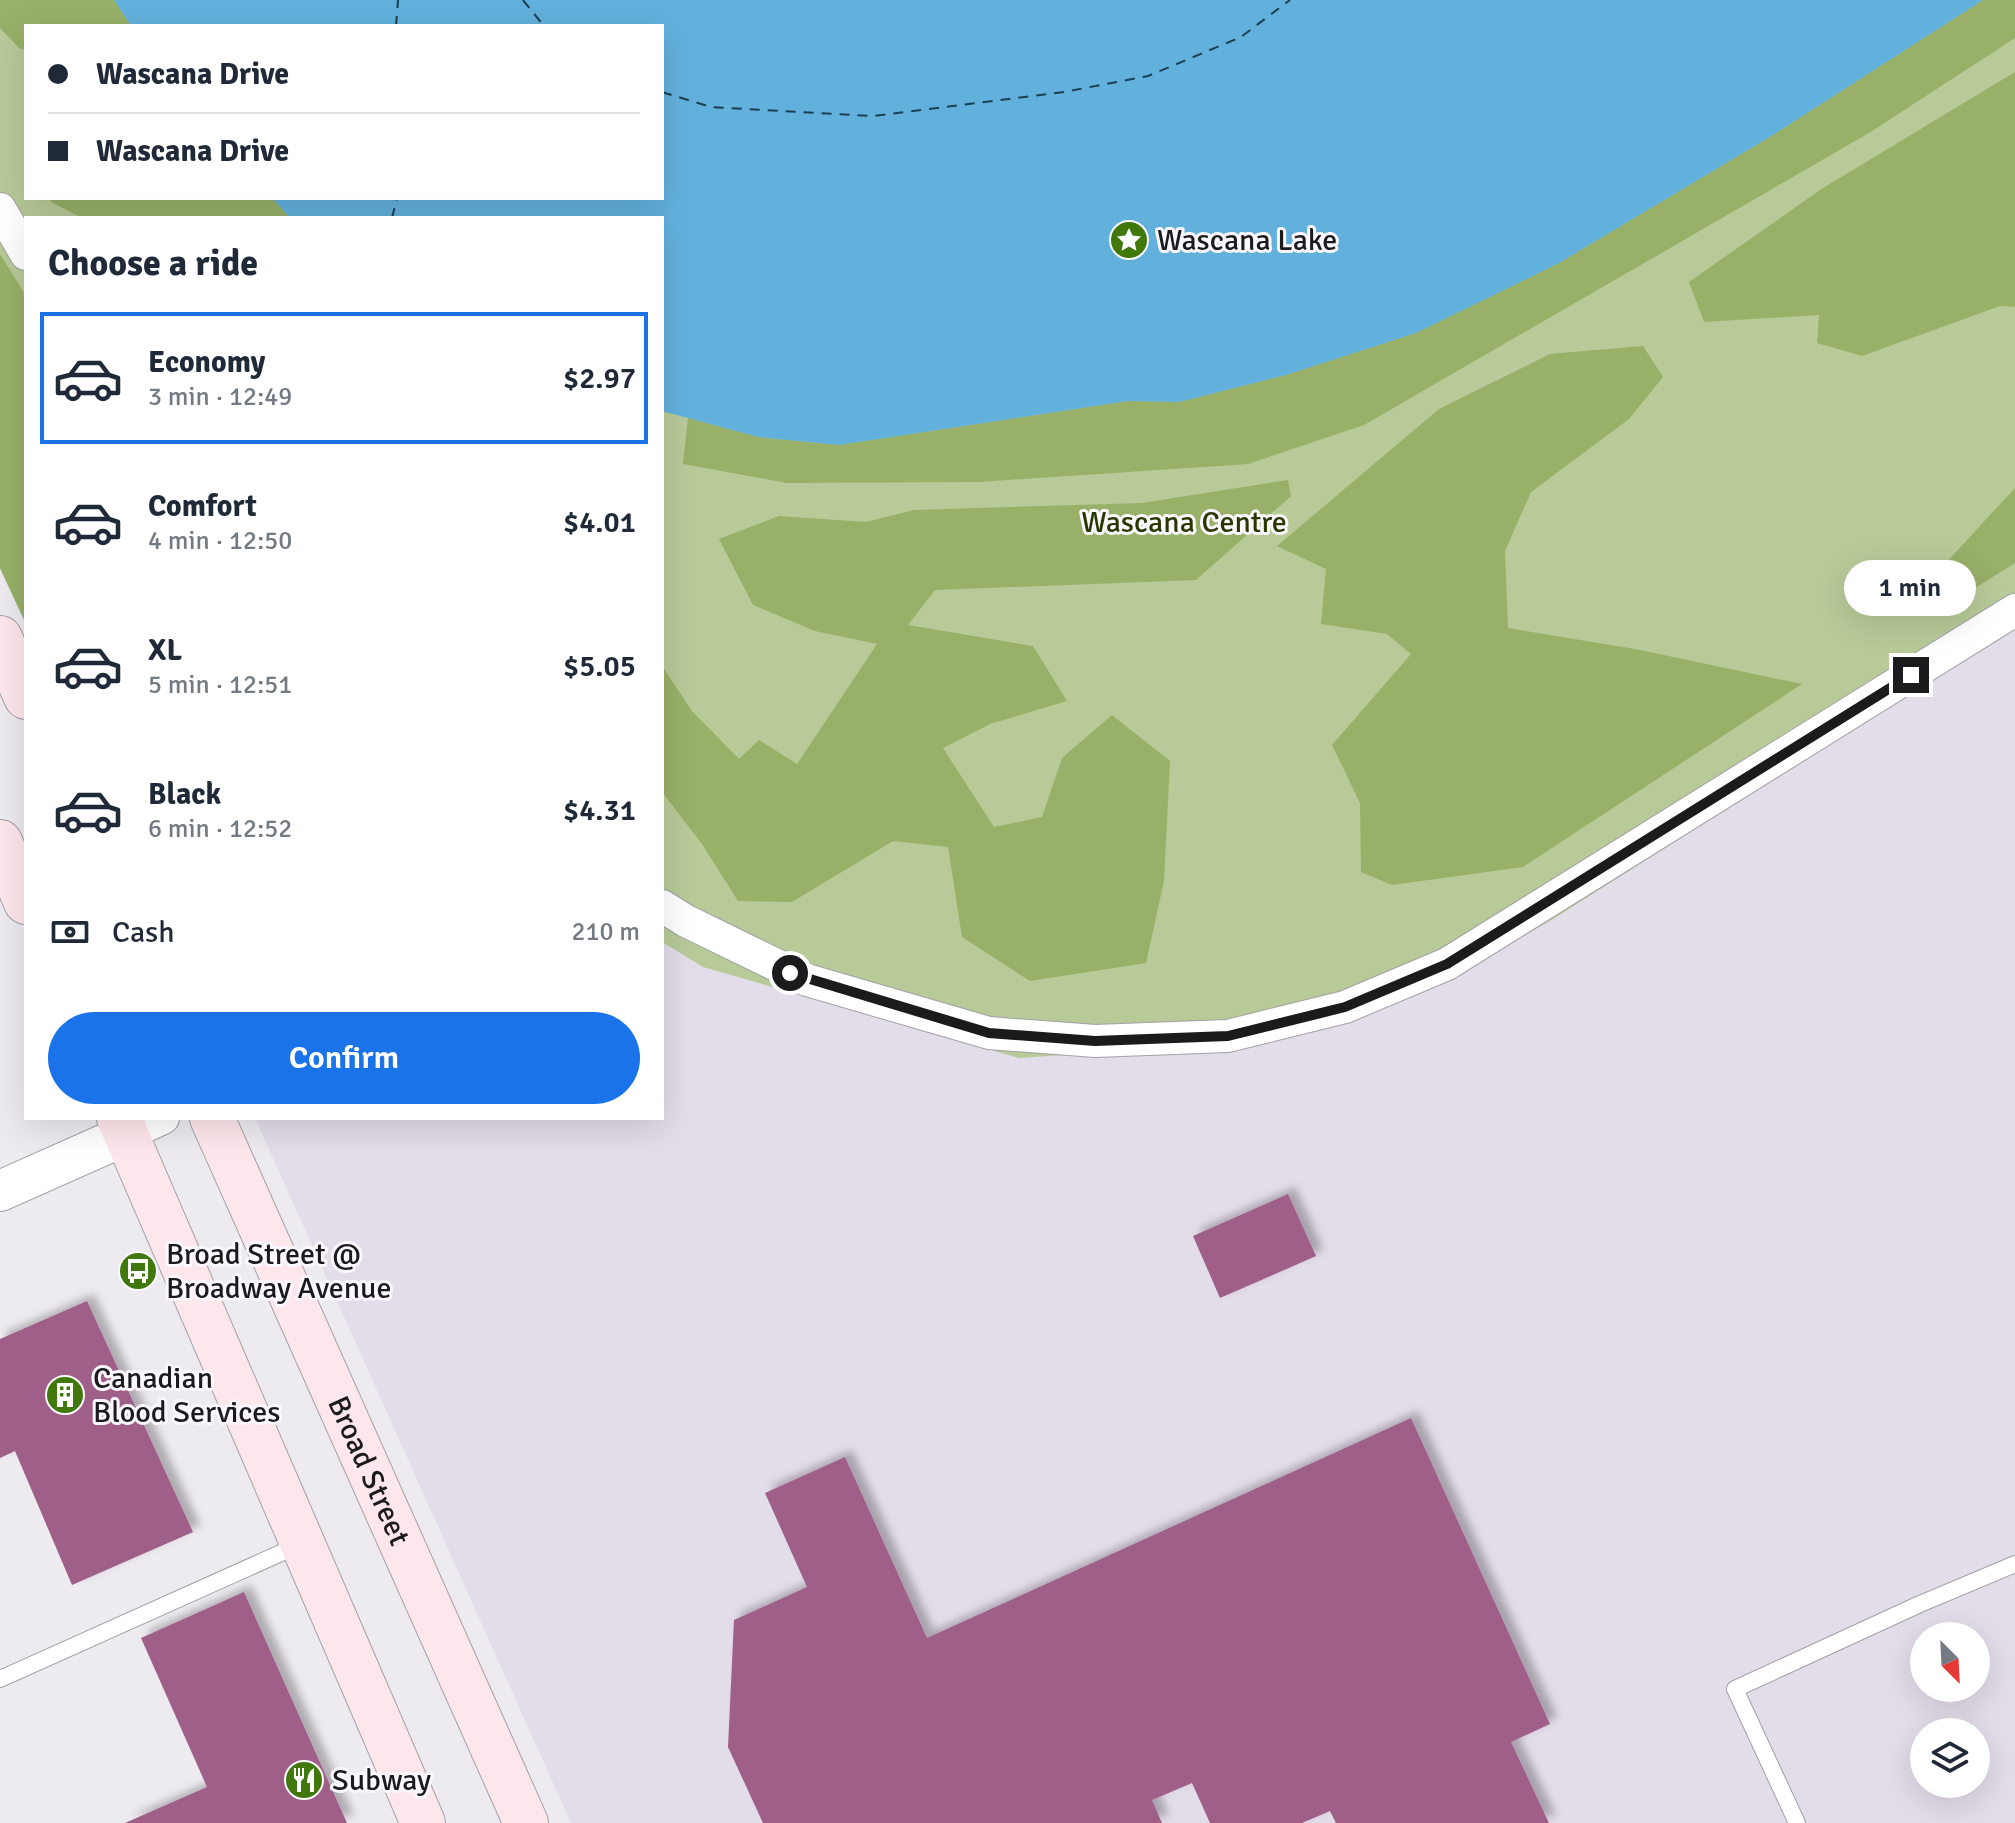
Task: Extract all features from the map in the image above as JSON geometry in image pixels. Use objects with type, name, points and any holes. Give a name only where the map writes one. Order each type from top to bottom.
[{"type":"main road","points":[[0,638],[24,692]]},
{"type":"main road","points":[[0,842],[24,897]]},
{"type":"main road","name":"Broad Street","points":[[213,1120],[526,1823]]},
{"type":"main road","points":[[136,1124],[302,1543],[423,1823]]},
{"type":"street","points":[[0,209],[24,251]]},
{"type":"street","points":[[664,907],[807,980],[989,1033],[1095,1041],[1228,1036],[1345,1007],[1447,964],[2015,610]]},
{"type":"street","points":[[0,1191],[136,1124]]},
{"type":"lane","points":[[0,1679],[302,1543]]},
{"type":"lane","points":[[1797,1823],[1735,1689],[2015,1564]]},
{"type":"shaded area","points":[[2015,626],[2015,1823],[571,1823],[256,1120],[664,1120],[664,943],[703,967],[828,1001]]},
{"type":"green space","name":"Wascana Centre","points":[[0,0],[2015,0],[2015,626],[1550,921],[1453,976],[1229,1044],[1019,1058],[703,967],[664,943],[664,216],[24,216],[24,620],[0,568]]},
{"type":"green space","points":[[0,0],[114,0],[130,24],[24,24],[24,49],[0,28]]},
{"type":"green space","points":[[1983,0],[2015,0],[2015,38],[1869,133],[1364,425],[1248,464],[978,482],[787,483],[683,464],[688,418],[758,437],[839,445],[1128,401],[1179,402],[1286,375],[1416,333],[1559,263],[1773,135]]},
{"type":"green space","points":[[2015,72],[2015,307],[2000,306],[1862,356],[1817,343],[1819,315],[1704,322],[1689,282],[1823,188]]},
{"type":"green space","points":[[274,200],[288,216],[78,216],[51,202]]},
{"type":"green space","points":[[0,254],[24,293],[24,620],[0,568]]},
{"type":"green space","points":[[1643,346],[1663,377],[1629,419],[1531,492],[1505,551],[1508,628],[1635,649],[1802,684],[1523,867],[1392,885],[1361,872],[1360,803],[1332,745],[1411,654],[1387,634],[1321,624],[1326,569],[1277,546],[1439,409],[1550,354]]},
{"type":"green space","points":[[1288,480],[1291,496],[1196,580],[935,590],[908,625],[1033,646],[1067,701],[990,724],[943,748],[994,827],[1042,817],[1062,758],[1112,715],[1170,761],[1164,881],[1146,963],[1030,981],[962,937],[948,847],[893,841],[792,902],[738,901],[702,844],[664,795],[664,669],[692,711],[739,759],[759,740],[797,764],[877,644],[815,631],[753,605],[719,539],[779,516],[866,522],[914,510],[1142,503]]},
{"type":"green space","points":[[2015,488],[2015,563],[1956,600],[1931,579]]},
{"type":"water","name":"Wascana Lake","points":[[114,0],[1983,0],[1773,135],[1559,263],[1416,333],[1286,375],[1179,402],[1128,401],[839,445],[758,437],[664,412],[664,216],[288,216],[274,200],[664,200],[664,24],[130,24]]},
{"type":"building","points":[[1288,1194],[1316,1256],[1220,1298],[1193,1236]]},
{"type":"building","name":"Canadian Blood Services","points":[[87,1301],[193,1532],[72,1585],[15,1451],[0,1458],[0,1339]]},
{"type":"building","points":[[1411,1418],[1550,1724],[1511,1742],[1549,1823],[1336,1823],[1330,1811],[1302,1823],[1210,1823],[1192,1783],[1152,1800],[1162,1823],[763,1823],[728,1747],[734,1620],[807,1587],[765,1493],[845,1457],[927,1638]]},
{"type":"building","points":[[244,1592],[347,1823],[125,1823],[207,1787],[141,1638]]},
{"type":"ferry route","points":[[396,24],[398,0]]},
{"type":"ferry route","points":[[523,0],[542,24]]},
{"type":"ferry route","points":[[664,93],[711,107],[873,116],[1064,92],[1148,76],[1241,37],[1290,0]]},
{"type":"ferry route","points":[[392,216],[396,200]]},
{"type":"place","name":"Wascana Lake","points":[[1129,240]]},
{"type":"place","name":"Broad Street @ Broadway Avenue","points":[[138,1271]]},
{"type":"place","name":"Canadian Blood Services","points":[[65,1395]]},
{"type":"place","name":"Subway","points":[[304,1780]]},
{"type":"route","points":[[790,973],[989,1033],[1095,1041],[1228,1036],[1345,1007],[1447,964],[1911,675]]}]
